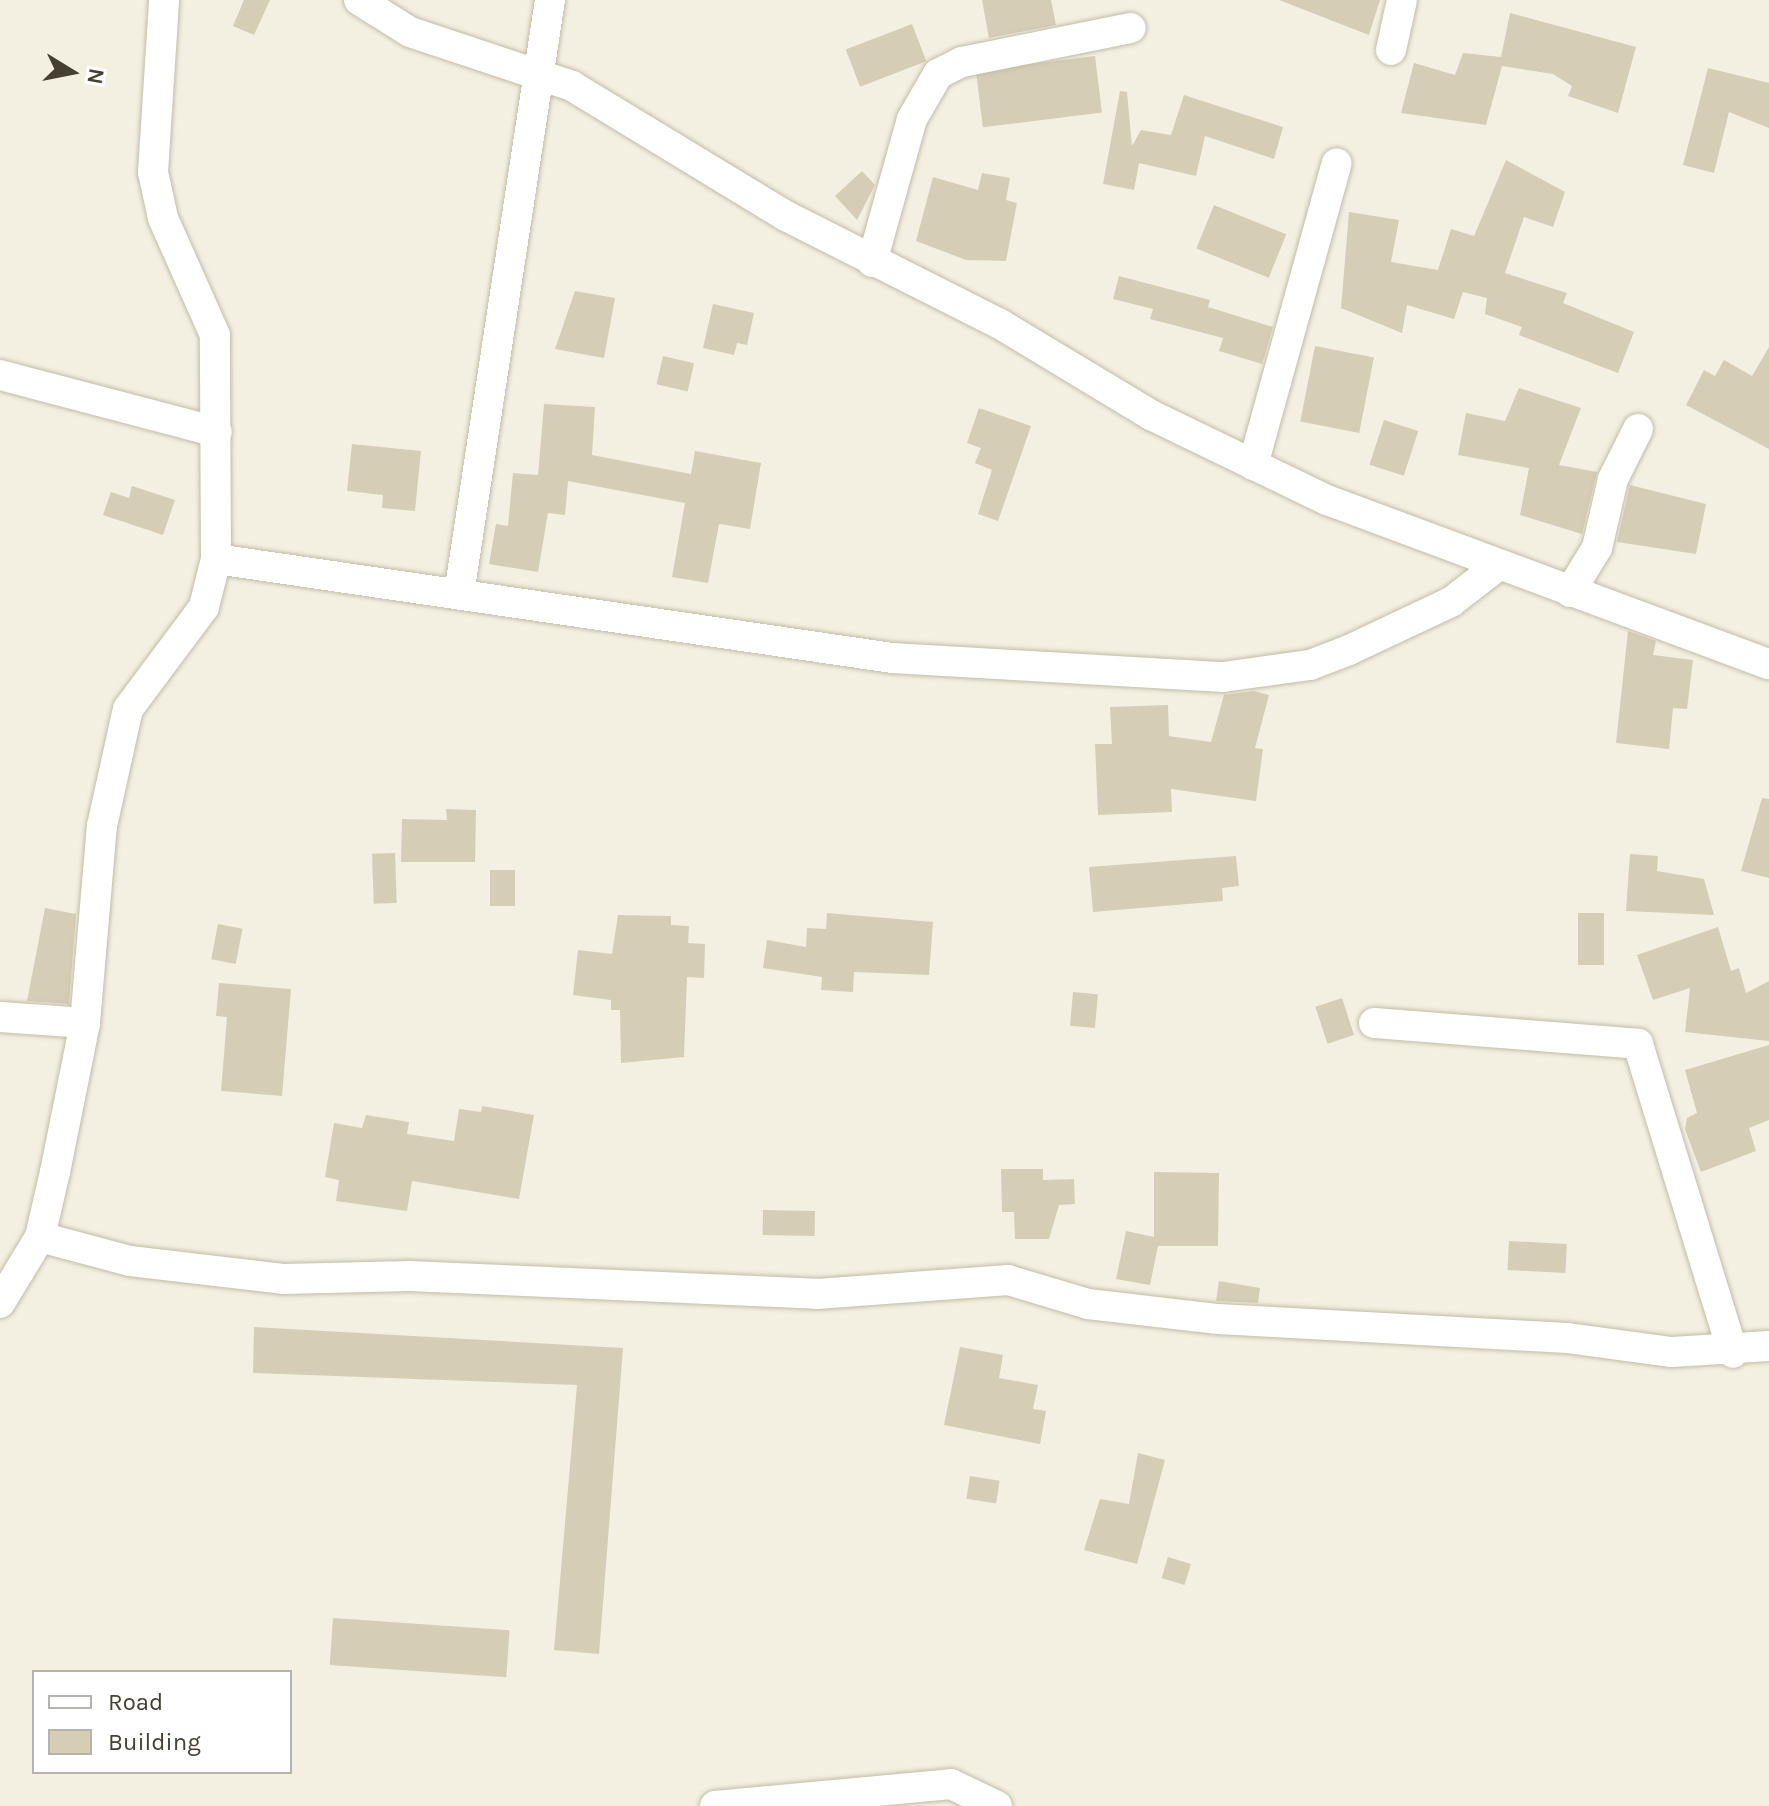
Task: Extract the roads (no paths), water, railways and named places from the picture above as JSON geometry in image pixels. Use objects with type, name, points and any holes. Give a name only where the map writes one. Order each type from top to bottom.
[{"type":"street","points":[[0,1303],[40,1237],[85,1023],[102,826],[128,709],[204,607],[216,559],[215,335],[163,218],[153,172],[164,0]]},
{"type":"street","points":[[359,0],[410,32],[539,74],[618,111],[872,262],[1253,465],[1495,568],[1769,664]]},
{"type":"street","points":[[459,594],[550,0]]},
{"type":"street","points":[[1391,50],[1402,0]]},
{"type":"street","points":[[872,262],[912,119],[938,74],[962,62],[1131,28]]},
{"type":"street","points":[[1253,465],[1337,163]]},
{"type":"street","points":[[0,375],[217,432]]},
{"type":"street","points":[[1570,592],[1597,548],[1613,479],[1638,429]]},
{"type":"street","points":[[216,559],[344,583],[459,594],[892,658],[1223,677],[1310,665],[1349,650],[1451,602],[1495,568]]},
{"type":"street","points":[[0,1017],[85,1023]]},
{"type":"street","points":[[1374,1023],[1638,1044],[1733,1353]]},
{"type":"street","points":[[40,1237],[130,1261],[283,1279],[545,1280],[817,1294],[1008,1280],[1088,1304],[1218,1319],[1733,1353],[1769,1346]]},
{"type":"street","points":[[715,1806],[951,1784],[997,1806]]}]
